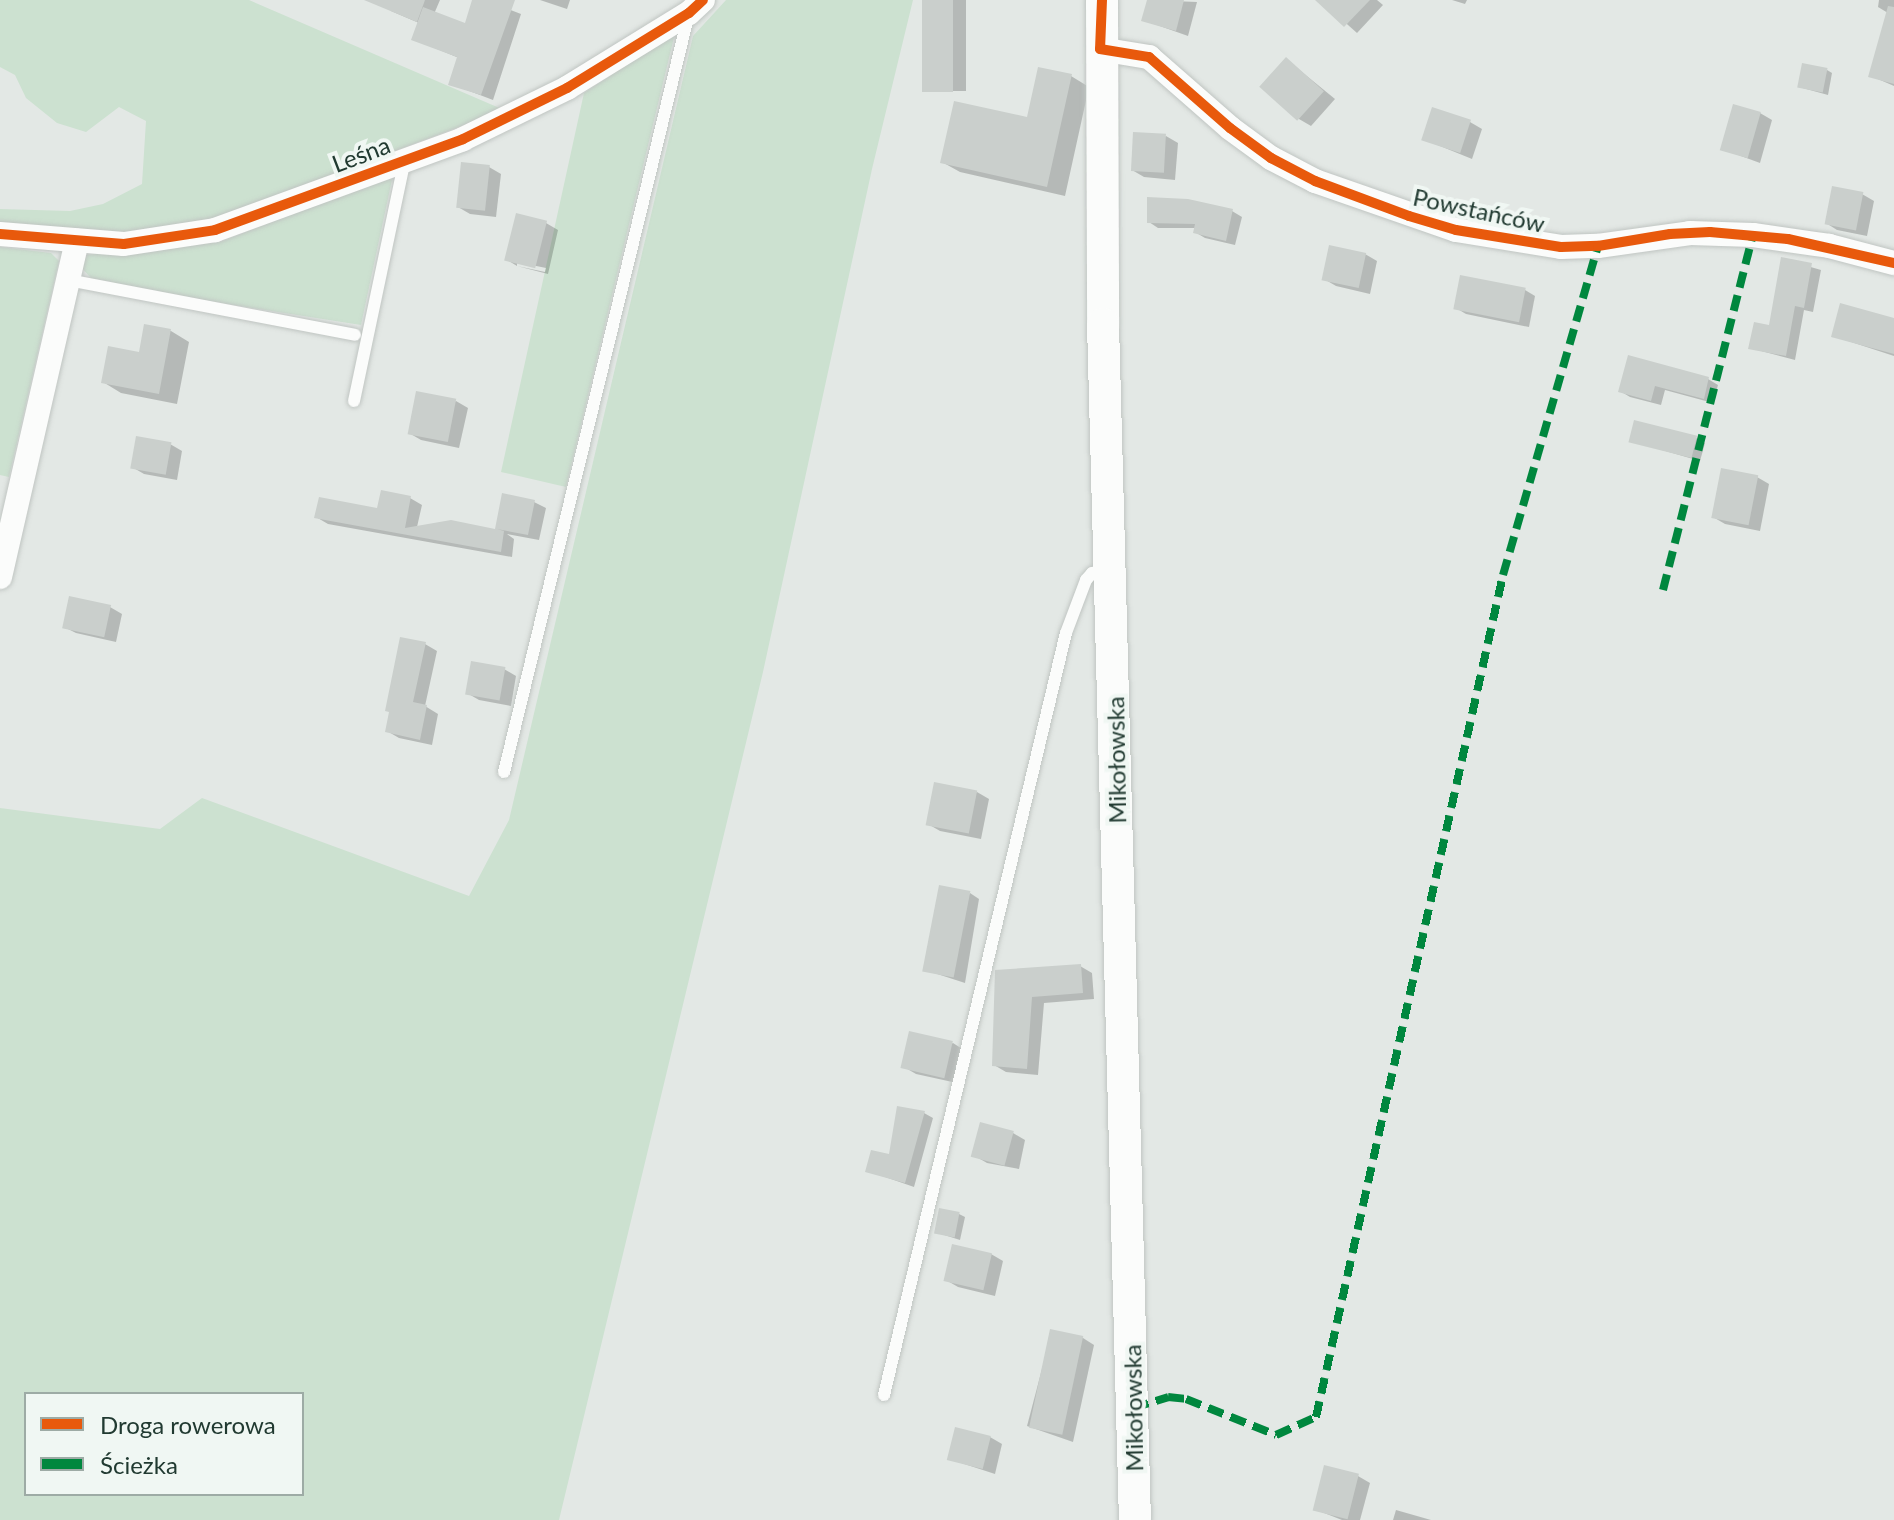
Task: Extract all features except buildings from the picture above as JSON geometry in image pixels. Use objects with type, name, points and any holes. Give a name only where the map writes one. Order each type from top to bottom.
[{"type":"main road","name":"Mikołowska","points":[[1102,0],[1100,49],[1111,570],[1135,1520]]},
{"type":"street","name":"Leśna","points":[[0,234],[124,244],[215,230],[463,139],[567,88],[696,6]]},
{"type":"street","name":"Powstańców","points":[[1100,49],[1149,57],[1230,128],[1271,158],[1315,181],[1456,230],[1561,247],[1598,246],[1690,233],[1753,235],[1829,246],[1894,263]]},
{"type":"street","points":[[0,577],[77,241]]},
{"type":"lane","points":[[504,772],[696,6]]},
{"type":"lane","points":[[354,401],[405,159]]},
{"type":"lane","points":[[68,280],[355,335]]},
{"type":"lane","points":[[884,1395],[1066,633],[1086,580],[1092,573],[1111,570]]},
{"type":"green space","points":[[0,0],[249,0],[504,110],[208,221],[131,235],[0,225],[0,209],[70,211],[103,204],[142,184],[146,121],[119,107],[86,132],[57,123],[26,98],[15,75],[0,67]]},
{"type":"green space","points":[[726,0],[913,0],[872,169],[763,672],[559,1520],[0,1520],[0,808],[160,829],[202,798],[469,896],[509,820],[693,36]]},
{"type":"green space","points":[[675,33],[566,487],[501,472],[584,93]]},
{"type":"green space","points":[[393,175],[361,325],[170,295],[91,278],[77,263],[86,255],[220,242]]},
{"type":"green space","points":[[0,247],[51,253],[59,261],[9,477],[0,475]]},
{"type":"marked path","points":[[1663,590],[1753,235]]},
{"type":"marked path","points":[[1133,1408],[1168,1397],[1186,1399],[1276,1435],[1316,1417],[1503,575],[1598,246]]},
{"type":"cycle path","points":[[0,234],[124,244],[215,230],[463,139],[567,88],[689,13],[703,0]]},
{"type":"cycle path","points":[[1102,0],[1100,49],[1149,57],[1230,128],[1271,158],[1315,181],[1409,216],[1456,230],[1561,247],[1598,246],[1670,234],[1710,232],[1788,239],[1894,263]]}]
